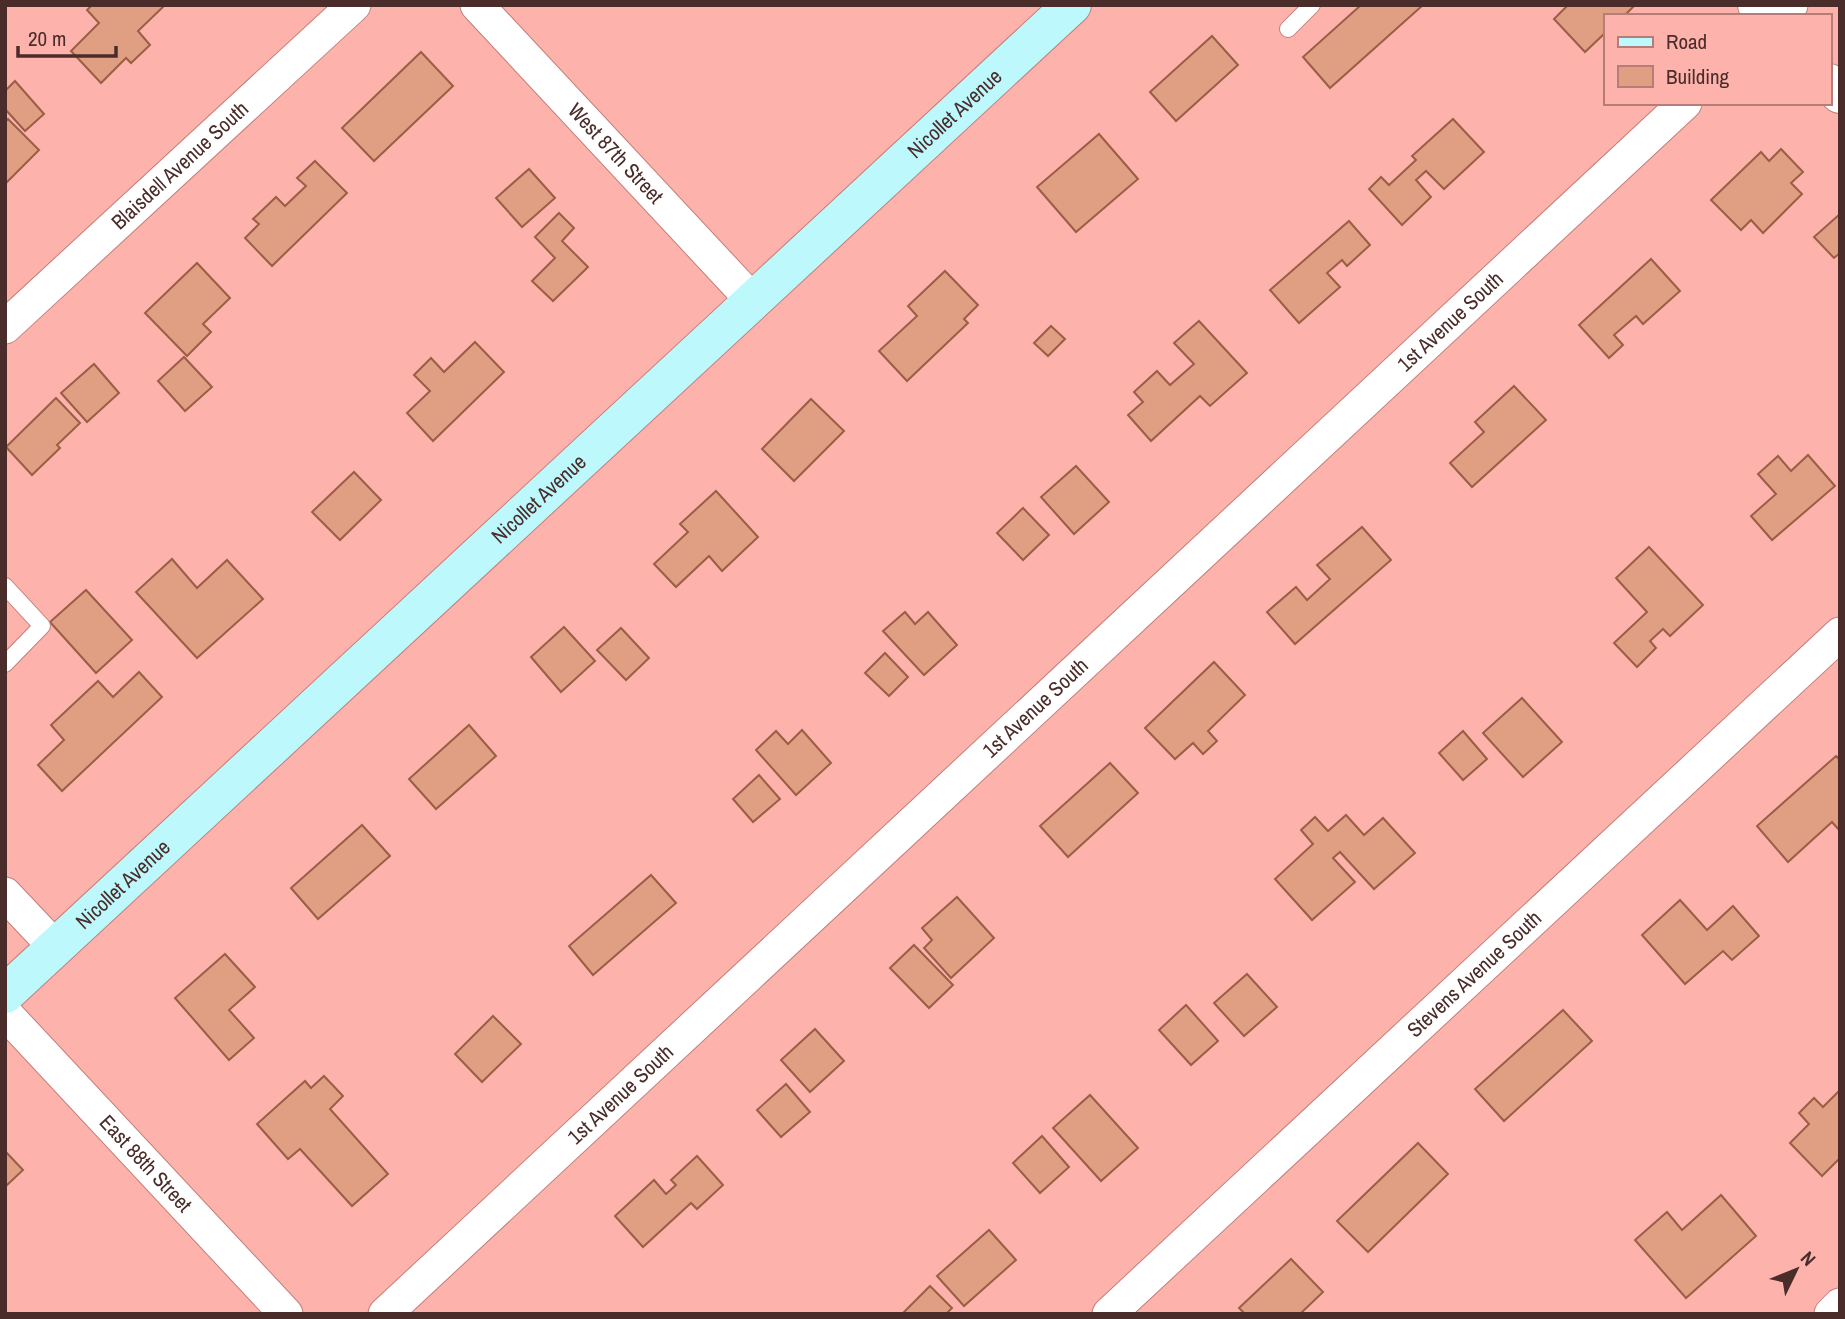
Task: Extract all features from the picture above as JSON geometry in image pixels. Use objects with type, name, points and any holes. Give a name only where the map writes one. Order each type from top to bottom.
[{"type":"main road","name":"Nicollet Avenue","points":[[5,994],[1072,5]]},
{"type":"street","name":"Blaisdell Avenue South","points":[[5,327],[354,5]]},
{"type":"street","name":"West 87th Street","points":[[477,5],[753,301]]},
{"type":"street","name":"1st Avenue South","points":[[385,1314],[1683,105]]},
{"type":"street","name":"Stevens Avenue South","points":[[1109,1314],[1840,634]]},
{"type":"street","points":[[5,894],[55,947]]},
{"type":"street","name":"East 88th Street","points":[[5,1013],[286,1314]]},
{"type":"street","points":[[1831,1314],[1840,1305]]},
{"type":"lane","points":[[1288,29],[1312,5]]},
{"type":"lane","points":[[5,586],[42,626],[5,664]]},
{"type":"building","points":[[92,5],[165,5],[138,31],[150,45],[131,63],[126,58],[101,83],[71,51],[99,23],[87,10]]},
{"type":"building","points":[[1361,5],[1423,5],[1330,88],[1303,57]]},
{"type":"building","points":[[1568,5],[1635,5],[1626,14],[1604,14],[1604,34],[1585,52],[1554,19]]},
{"type":"building","points":[[1212,36],[1238,65],[1176,121],[1150,92]]},
{"type":"building","points":[[421,52],[453,86],[374,161],[342,128]]},
{"type":"building","points":[[15,81],[44,114],[25,131],[5,109],[5,91]]},
{"type":"building","points":[[8,119],[39,150],[5,184],[5,122]]},
{"type":"building","points":[[1453,119],[1484,152],[1444,189],[1426,171],[1416,180],[1431,197],[1402,225],[1369,189],[1381,177],[1389,185],[1416,160],[1412,156]]},
{"type":"building","points":[[1099,134],[1138,179],[1076,232],[1037,187]]},
{"type":"building","points":[[1781,149],[1803,172],[1791,183],[1802,194],[1763,233],[1751,220],[1741,230],[1711,200],[1761,152],[1769,161]]},
{"type":"building","points":[[315,161],[347,193],[272,266],[245,238],[259,224],[253,219],[276,197],[285,206],[306,186],[297,178]]},
{"type":"building","points":[[529,169],[555,198],[522,227],[496,198]]},
{"type":"building","points":[[559,213],[574,228],[562,241],[588,267],[553,301],[532,281],[555,258],[535,237]]},
{"type":"building","points":[[1840,214],[1840,253],[1834,258],[1814,237]]},
{"type":"building","points":[[1349,221],[1370,245],[1347,266],[1342,260],[1327,273],[1340,287],[1299,323],[1270,290]]},
{"type":"building","points":[[1651,259],[1680,291],[1643,324],[1636,316],[1614,335],[1623,345],[1609,358],[1579,325]]},
{"type":"building","points":[[197,263],[230,298],[203,324],[211,332],[187,356],[145,313]]},
{"type":"building","points":[[945,271],[978,305],[964,319],[968,323],[907,381],[879,351],[917,316],[908,306]]},
{"type":"building","points":[[1199,321],[1247,373],[1210,406],[1200,396],[1151,441],[1128,415],[1143,402],[1134,392],[1157,371],[1170,385],[1194,364],[1174,343]]},
{"type":"building","points":[[1051,326],[1065,339],[1048,356],[1034,343]]},
{"type":"building","points":[[475,342],[504,372],[433,441],[407,413],[430,391],[414,375],[431,358],[444,372]]},
{"type":"building","points":[[184,357],[212,387],[185,411],[158,381]]},
{"type":"building","points":[[94,364],[119,393],[87,422],[61,393]]},
{"type":"building","points":[[1514,386],[1546,420],[1472,487],[1450,463],[1484,432],[1475,422]]},
{"type":"building","points":[[56,398],[80,423],[57,445],[60,448],[32,475],[6,447]]},
{"type":"building","points":[[811,399],[844,431],[794,481],[762,449]]},
{"type":"building","points":[[1808,455],[1835,486],[1772,540],[1751,516],[1776,494],[1758,474],[1778,456],[1791,471]]},
{"type":"building","points":[[1076,466],[1109,502],[1074,534],[1041,497]]},
{"type":"building","points":[[354,472],[381,500],[340,540],[312,512]]},
{"type":"building","points":[[716,491],[758,537],[722,571],[709,556],[676,587],[654,564],[688,532],[680,524]]},
{"type":"building","points":[[1023,508],[1049,535],[1023,560],[997,533]]},
{"type":"building","points":[[1362,527],[1391,560],[1295,644],[1267,612],[1296,587],[1307,600],[1330,579],[1317,565]]},
{"type":"building","points":[[1649,547],[1703,605],[1670,636],[1663,629],[1650,641],[1656,648],[1637,667],[1614,643],[1647,612],[1616,578]]},
{"type":"building","points":[[172,559],[197,588],[227,560],[263,599],[197,658],[136,592]]},
{"type":"building","points":[[86,590],[132,640],[96,673],[50,622]]},
{"type":"building","points":[[905,612],[915,624],[928,612],[957,645],[924,675],[883,631]]},
{"type":"building","points":[[564,627],[595,661],[561,692],[531,657]]},
{"type":"building","points":[[621,628],[649,658],[626,680],[597,650]]},
{"type":"building","points":[[885,653],[908,677],[889,696],[865,673]]},
{"type":"building","points":[[1214,662],[1245,695],[1208,731],[1217,741],[1203,754],[1193,743],[1175,759],[1145,728]]},
{"type":"building","points":[[139,672],[162,697],[62,791],[38,765],[64,740],[51,725],[98,681],[113,697]]},
{"type":"building","points":[[1522,698],[1562,742],[1523,777],[1483,733]]},
{"type":"building","points":[[469,725],[496,756],[436,809],[409,779]]},
{"type":"building","points":[[802,730],[831,763],[796,795],[756,750],[776,731],[788,744]]},
{"type":"building","points":[[1463,731],[1487,759],[1463,780],[1439,753]]},
{"type":"building","points":[[1836,756],[1840,760],[1840,831],[1832,822],[1788,862],[1757,826]]},
{"type":"building","points":[[1110,763],[1138,793],[1068,857],[1040,826]]},
{"type":"building","points":[[759,775],[780,799],[753,822],[733,799]]},
{"type":"building","points":[[1346,815],[1364,835],[1383,818],[1415,853],[1374,889],[1340,852],[1333,858],[1355,882],[1312,920],[1275,879],[1313,844],[1301,830],[1315,817],[1328,831]]},
{"type":"building","points":[[362,825],[390,856],[318,919],[291,888]]},
{"type":"building","points":[[651,875],[676,903],[593,975],[569,946]]},
{"type":"building","points":[[957,897],[994,938],[951,978],[924,948],[932,940],[922,928]]},
{"type":"building","points":[[1680,900],[1707,930],[1733,906],[1759,936],[1732,960],[1723,951],[1685,984],[1642,935]]},
{"type":"building","points":[[914,945],[953,985],[929,1008],[890,968]]},
{"type":"building","points":[[225,954],[255,987],[229,1010],[254,1038],[229,1060],[175,998]]},
{"type":"building","points":[[1247,974],[1277,1007],[1244,1036],[1214,1003]]},
{"type":"building","points":[[1186,1005],[1218,1041],[1191,1065],[1159,1030]]},
{"type":"building","points":[[1563,1010],[1592,1041],[1504,1121],[1475,1089]]},
{"type":"building","points":[[493,1016],[521,1044],[482,1082],[455,1054]]},
{"type":"building","points":[[815,1029],[844,1061],[810,1092],[781,1060]]},
{"type":"building","points":[[324,1076],[343,1096],[330,1109],[388,1174],[352,1206],[300,1149],[288,1159],[257,1124],[305,1081],[311,1088]]},
{"type":"building","points":[[786,1084],[810,1112],[781,1137],[757,1110]]},
{"type":"building","points":[[1840,1090],[1840,1158],[1822,1176],[1790,1143],[1809,1124],[1799,1113],[1814,1098],[1823,1107]]},
{"type":"building","points":[[1090,1095],[1138,1148],[1101,1181],[1053,1128]]},
{"type":"building","points":[[1042,1136],[1069,1167],[1040,1193],[1013,1163]]},
{"type":"building","points":[[1418,1143],[1448,1174],[1368,1252],[1337,1221]]},
{"type":"building","points":[[5,1151],[23,1170],[7,1185],[5,1184]]},
{"type":"building","points":[[697,1156],[723,1185],[697,1209],[691,1203],[643,1247],[615,1216],[654,1180],[666,1194],[676,1185],[671,1180]]},
{"type":"building","points":[[1721,1195],[1756,1236],[1686,1298],[1635,1240],[1667,1212],[1682,1230]]},
{"type":"building","points":[[989,1230],[1016,1260],[964,1306],[937,1276]]},
{"type":"building","points":[[1291,1259],[1323,1292],[1300,1314],[1245,1314],[1239,1308]]},
{"type":"building","points":[[930,1286],[952,1308],[946,1314],[902,1314]]}]
